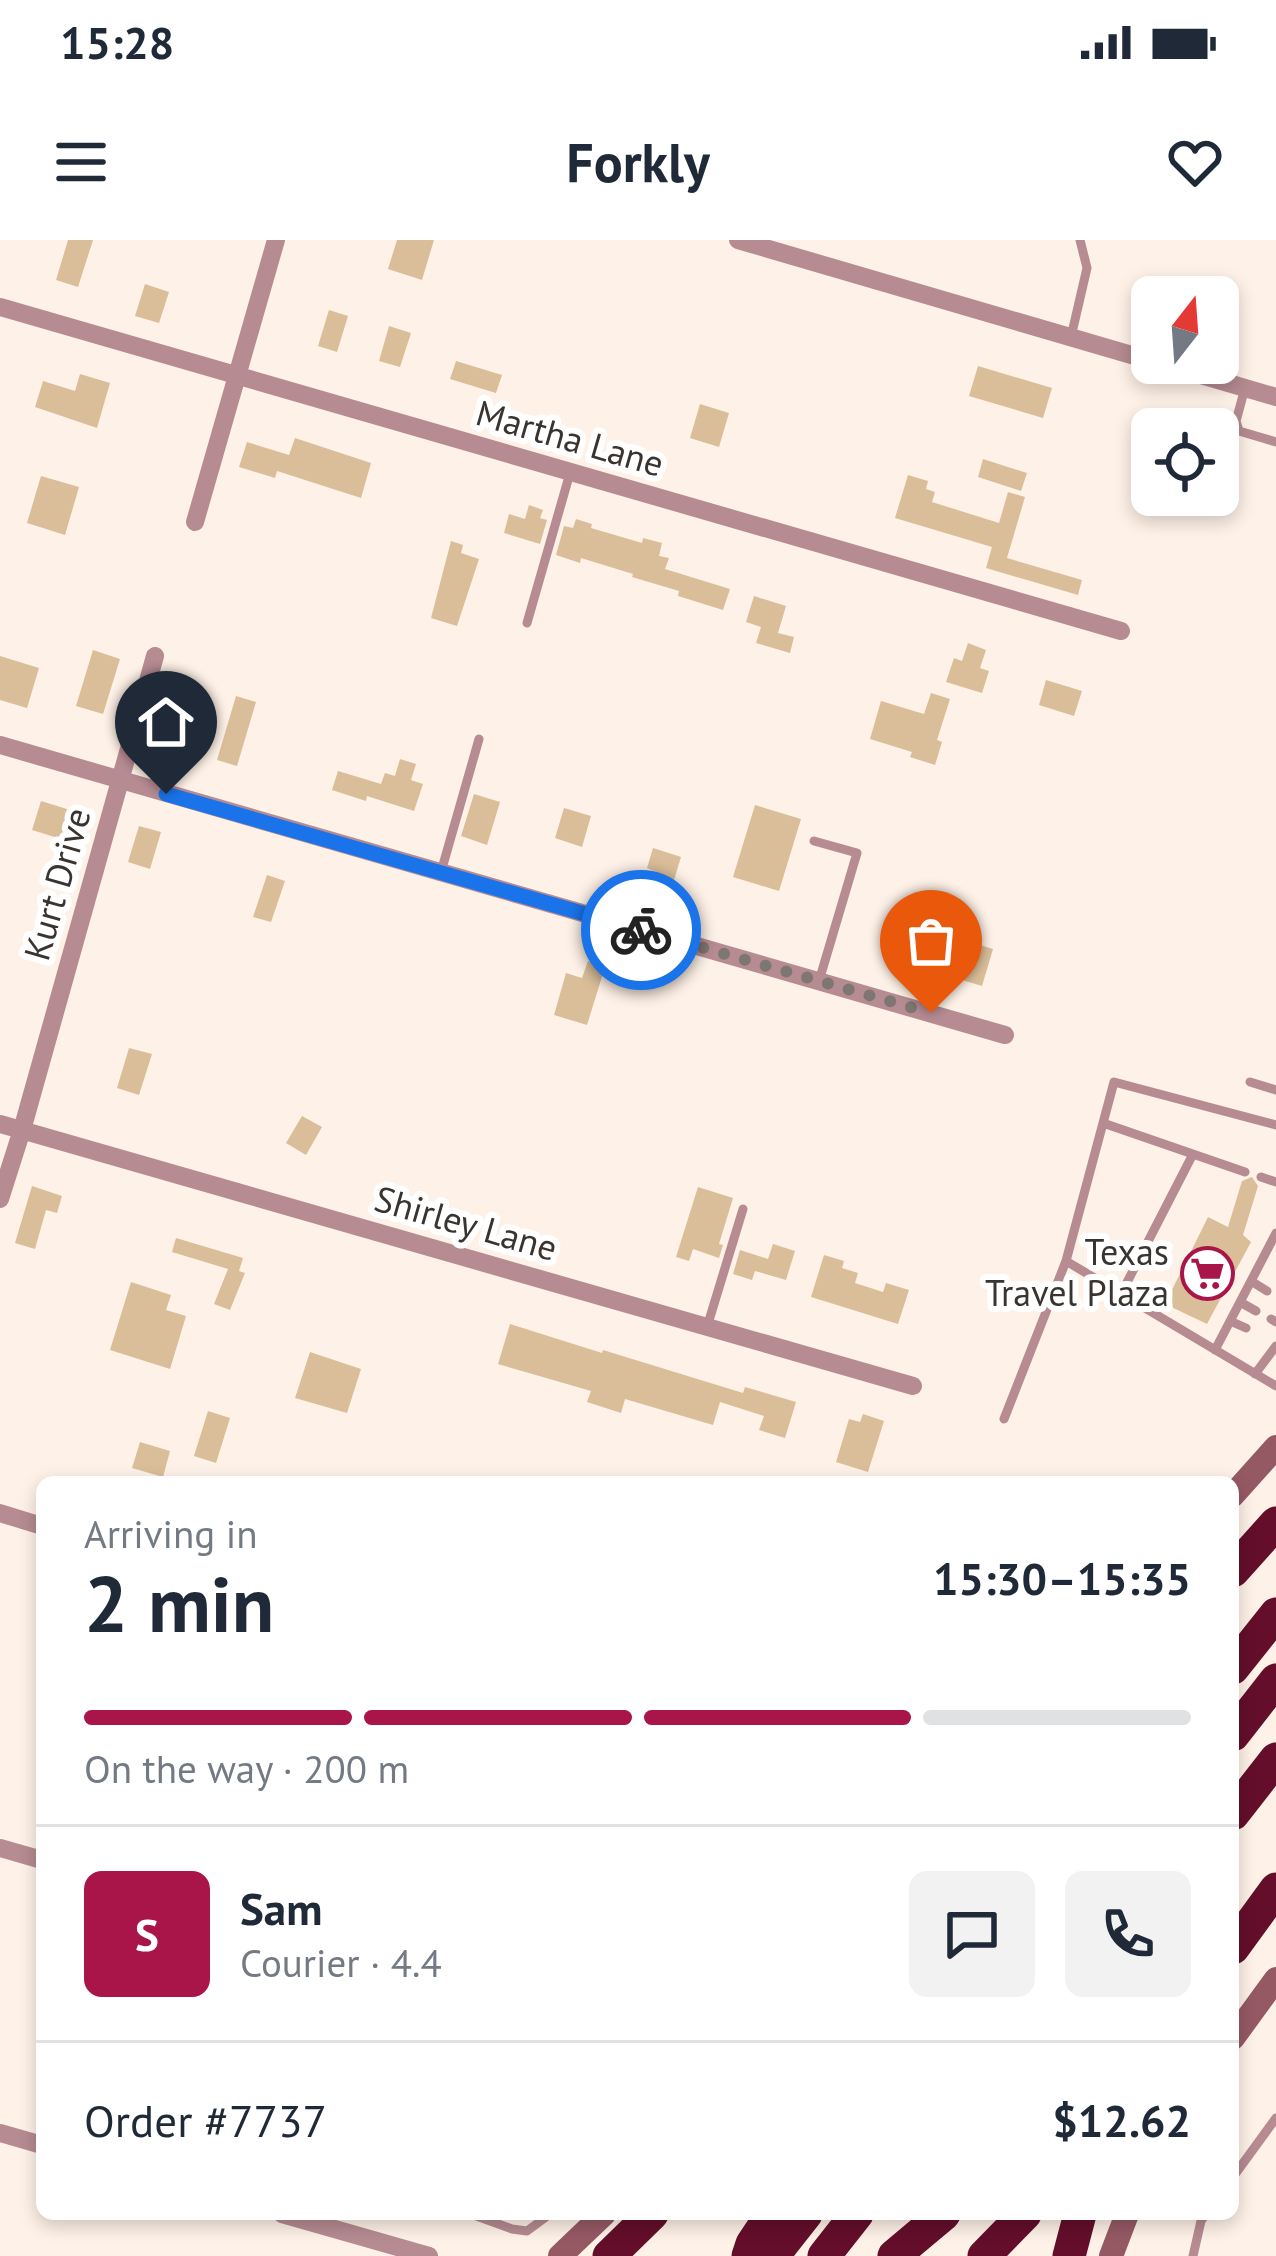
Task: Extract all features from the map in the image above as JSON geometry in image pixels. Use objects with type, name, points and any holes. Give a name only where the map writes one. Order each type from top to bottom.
[{"type":"highway","points":[[1239,1564],[1276,1523]]},
{"type":"highway","points":[[1239,1660],[1276,1614]]},
{"type":"highway","points":[[1239,1727],[1276,1680]]},
{"type":"highway","points":[[1239,1806],[1276,1759]]},
{"type":"highway","points":[[1239,1940],[1276,1888]]},
{"type":"highway","points":[[1239,1957],[1276,1923]]},
{"type":"highway","points":[[609,2256],[646,2220]]},
{"type":"highway","points":[[748,2256],[765,2220]]},
{"type":"highway","points":[[759,2256],[768,2220]]},
{"type":"highway","points":[[773,2256],[801,2220]]},
{"type":"highway","points":[[824,2256],[852,2220]]},
{"type":"highway","points":[[891,2256],[916,2220]]},
{"type":"highway","points":[[891,2256],[936,2220]]},
{"type":"highway","points":[[984,2256],[1019,2220]]},
{"type":"highway","points":[[1070,2256],[1079,2220]]},
{"type":"main road","points":[[1239,1489],[1276,1447]]},
{"type":"main road","points":[[1239,2030],[1276,1978]]},
{"type":"main road","points":[[560,2256],[599,2220]]},
{"type":"main road","points":[[573,2256],[600,2220]]},
{"type":"main road","points":[[1054,2256],[1089,2220]]},
{"type":"main road","points":[[1111,2256],[1125,2220]]},
{"type":"street","points":[[195,522],[276,240]]},
{"type":"street","points":[[738,240],[771,244],[1131,355]]},
{"type":"street","name":"Martha Lane","points":[[0,307],[1121,632]]},
{"type":"street","points":[[1231,384],[1276,397]]},
{"type":"street","name":"Kurt Drive","points":[[0,1199],[155,656]]},
{"type":"street","points":[[0,746],[1005,1034]]},
{"type":"street","name":"Shirley Lane","points":[[0,1124],[913,1386]]},
{"type":"street","points":[[0,1514],[36,1524]]},
{"type":"street","points":[[0,1848],[36,1858]]},
{"type":"street","points":[[0,2134],[36,2144]]},
{"type":"street","points":[[303,2220],[430,2256]]},
{"type":"lane","points":[[1071,337],[1087,268],[1080,240]]},
{"type":"lane","points":[[1245,388],[1236,422],[1239,431],[1276,442]]},
{"type":"lane","points":[[527,623],[570,472]]},
{"type":"lane","points":[[441,873],[479,739]]},
{"type":"lane","points":[[814,841],[857,853],[819,981]]},
{"type":"lane","points":[[1004,1419],[1066,1261],[1114,1082],[1276,1125]]},
{"type":"lane","points":[[1250,1082],[1276,1090]]},
{"type":"lane","points":[[1103,1123],[1245,1172]]},
{"type":"lane","points":[[1121,1294],[1193,1154]]},
{"type":"lane","points":[[1261,1178],[1276,1182]]},
{"type":"lane","points":[[707,1327],[743,1209]]},
{"type":"lane","points":[[1215,1350],[1276,1233]]},
{"type":"lane","points":[[1262,1260],[1276,1268]]},
{"type":"lane","points":[[1066,1261],[1276,1385]]},
{"type":"lane","points":[[1251,1282],[1267,1291]]},
{"type":"lane","points":[[1240,1302],[1256,1311]]},
{"type":"lane","points":[[1230,1321],[1246,1328]]},
{"type":"lane","points":[[1255,1374],[1276,1347],[1261,1337]]},
{"type":"lane","points":[[1239,2169],[1276,2118]]},
{"type":"lane","points":[[487,2220],[527,2230],[541,2220]]},
{"type":"lane","points":[[1193,2256],[1202,2220]]},
{"type":"building","points":[[68,240],[93,240],[78,287],[56,280]]},
{"type":"building","points":[[397,240],[434,240],[422,280],[388,269]]},
{"type":"building","points":[[145,284],[169,292],[159,323],[135,316]]},
{"type":"building","points":[[329,310],[348,316],[337,352],[318,346]]},
{"type":"building","points":[[389,326],[411,333],[400,367],[379,361]]},
{"type":"building","points":[[456,361],[502,375],[496,393],[450,379]]},
{"type":"building","points":[[978,366],[1052,388],[1043,418],[969,396]]},
{"type":"building","points":[[80,374],[110,383],[97,428],[35,407],[43,381],[75,391]]},
{"type":"building","points":[[700,404],[729,413],[719,447],[690,438]]},
{"type":"building","points":[[295,438],[371,463],[361,498],[277,471],[275,478],[239,467],[247,442],[289,455]]},
{"type":"building","points":[[983,459],[1027,473],[1021,491],[978,477]]},
{"type":"building","points":[[908,475],[928,481],[926,489],[935,492],[932,502],[999,523],[1008,492],[1025,497],[1007,558],[1082,580],[1078,595],[986,568],[992,547],[895,518]]},
{"type":"building","points":[[41,476],[79,487],[65,535],[27,523]]},
{"type":"building","points":[[529,505],[543,510],[540,518],[547,520],[540,544],[504,533],[509,514],[525,519]]},
{"type":"building","points":[[576,519],[642,543],[643,538],[662,543],[659,556],[669,558],[665,569],[730,589],[723,610],[678,596],[679,591],[633,574],[556,555],[564,526],[573,528]]},
{"type":"building","points":[[451,541],[463,545],[461,553],[479,559],[457,626],[431,618]]},
{"type":"building","points":[[754,596],[786,606],[778,633],[794,637],[790,653],[756,643],[761,627],[746,622]]},
{"type":"building","points":[[968,643],[986,650],[980,668],[989,671],[982,693],[946,682],[954,658],[962,661]]},
{"type":"building","points":[[93,650],[120,659],[103,714],[76,706]]},
{"type":"building","points":[[0,656],[39,668],[27,708],[0,700]]},
{"type":"building","points":[[1046,680],[1082,691],[1074,716],[1039,705]]},
{"type":"building","points":[[931,693],[950,699],[935,765],[870,739],[881,701],[924,714]]},
{"type":"building","points":[[236,696],[256,702],[237,766],[217,760]]},
{"type":"building","points":[[172,713],[189,717],[187,726],[197,728],[192,752],[165,746]]},
{"type":"building","points":[[400,759],[416,764],[411,780],[423,784],[414,811],[332,790],[338,771],[381,784],[385,773],[395,776]]},
{"type":"building","points":[[474,794],[500,802],[487,845],[461,836]]},
{"type":"building","points":[[41,801],[83,814],[74,843],[32,830]]},
{"type":"building","points":[[755,805],[801,819],[779,891],[733,877]]},
{"type":"building","points":[[564,808],[591,816],[582,847],[555,838]]},
{"type":"building","points":[[139,826],[161,832],[150,869],[128,862]]},
{"type":"building","points":[[653,848],[681,857],[671,890],[653,884],[657,872],[647,868]]},
{"type":"building","points":[[267,875],[285,881],[271,922],[253,917]]},
{"type":"building","points":[[960,939],[993,949],[982,986],[949,976]]},
{"type":"building","points":[[588,961],[605,967],[587,1025],[554,1015],[566,973],[582,978]]},
{"type":"building","points":[[129,1048],[152,1054],[139,1095],[117,1088]]},
{"type":"building","points":[[302,1116],[322,1127],[306,1155],[286,1143]]},
{"type":"building","name":"Texas Travel Plaza","points":[[1252,1177],[1258,1186],[1243,1235],[1251,1242],[1207,1324],[1165,1304],[1208,1217],[1228,1227],[1242,1181]]},
{"type":"building","points":[[32,1186],[62,1196],[57,1213],[46,1210],[35,1249],[15,1243]]},
{"type":"building","points":[[698,1187],[733,1198],[719,1258],[693,1249],[689,1261],[676,1257]]},
{"type":"building","points":[[176,1238],[243,1258],[239,1271],[245,1273],[230,1310],[214,1304],[228,1269],[172,1252]]},
{"type":"building","points":[[773,1244],[795,1251],[786,1280],[755,1271],[752,1280],[733,1274],[740,1250],[768,1259]]},
{"type":"building","points":[[824,1255],[844,1261],[842,1268],[858,1273],[855,1283],[883,1292],[886,1283],[909,1290],[898,1324],[811,1297]]},
{"type":"building","points":[[131,1282],[171,1295],[166,1310],[186,1316],[170,1369],[110,1350]]},
{"type":"building","points":[[510,1324],[743,1393],[745,1387],[796,1402],[785,1438],[759,1430],[764,1416],[720,1402],[713,1425],[625,1399],[621,1413],[587,1402],[591,1391],[498,1364]]},
{"type":"building","points":[[310,1352],[361,1369],[347,1413],[295,1398]]},
{"type":"building","points":[[208,1411],[230,1418],[216,1463],[194,1456]]},
{"type":"building","points":[[863,1414],[884,1421],[868,1472],[836,1462],[849,1419],[860,1422]]},
{"type":"building","points":[[140,1442],[170,1451],[163,1476],[132,1468]]},
{"type":"way so far","points":[[641,930],[931,1013]]},
{"type":"place","name":"Texas Travel Plaza","points":[[1208,1273]]},
{"type":"route","points":[[166,794],[641,930]]}]
